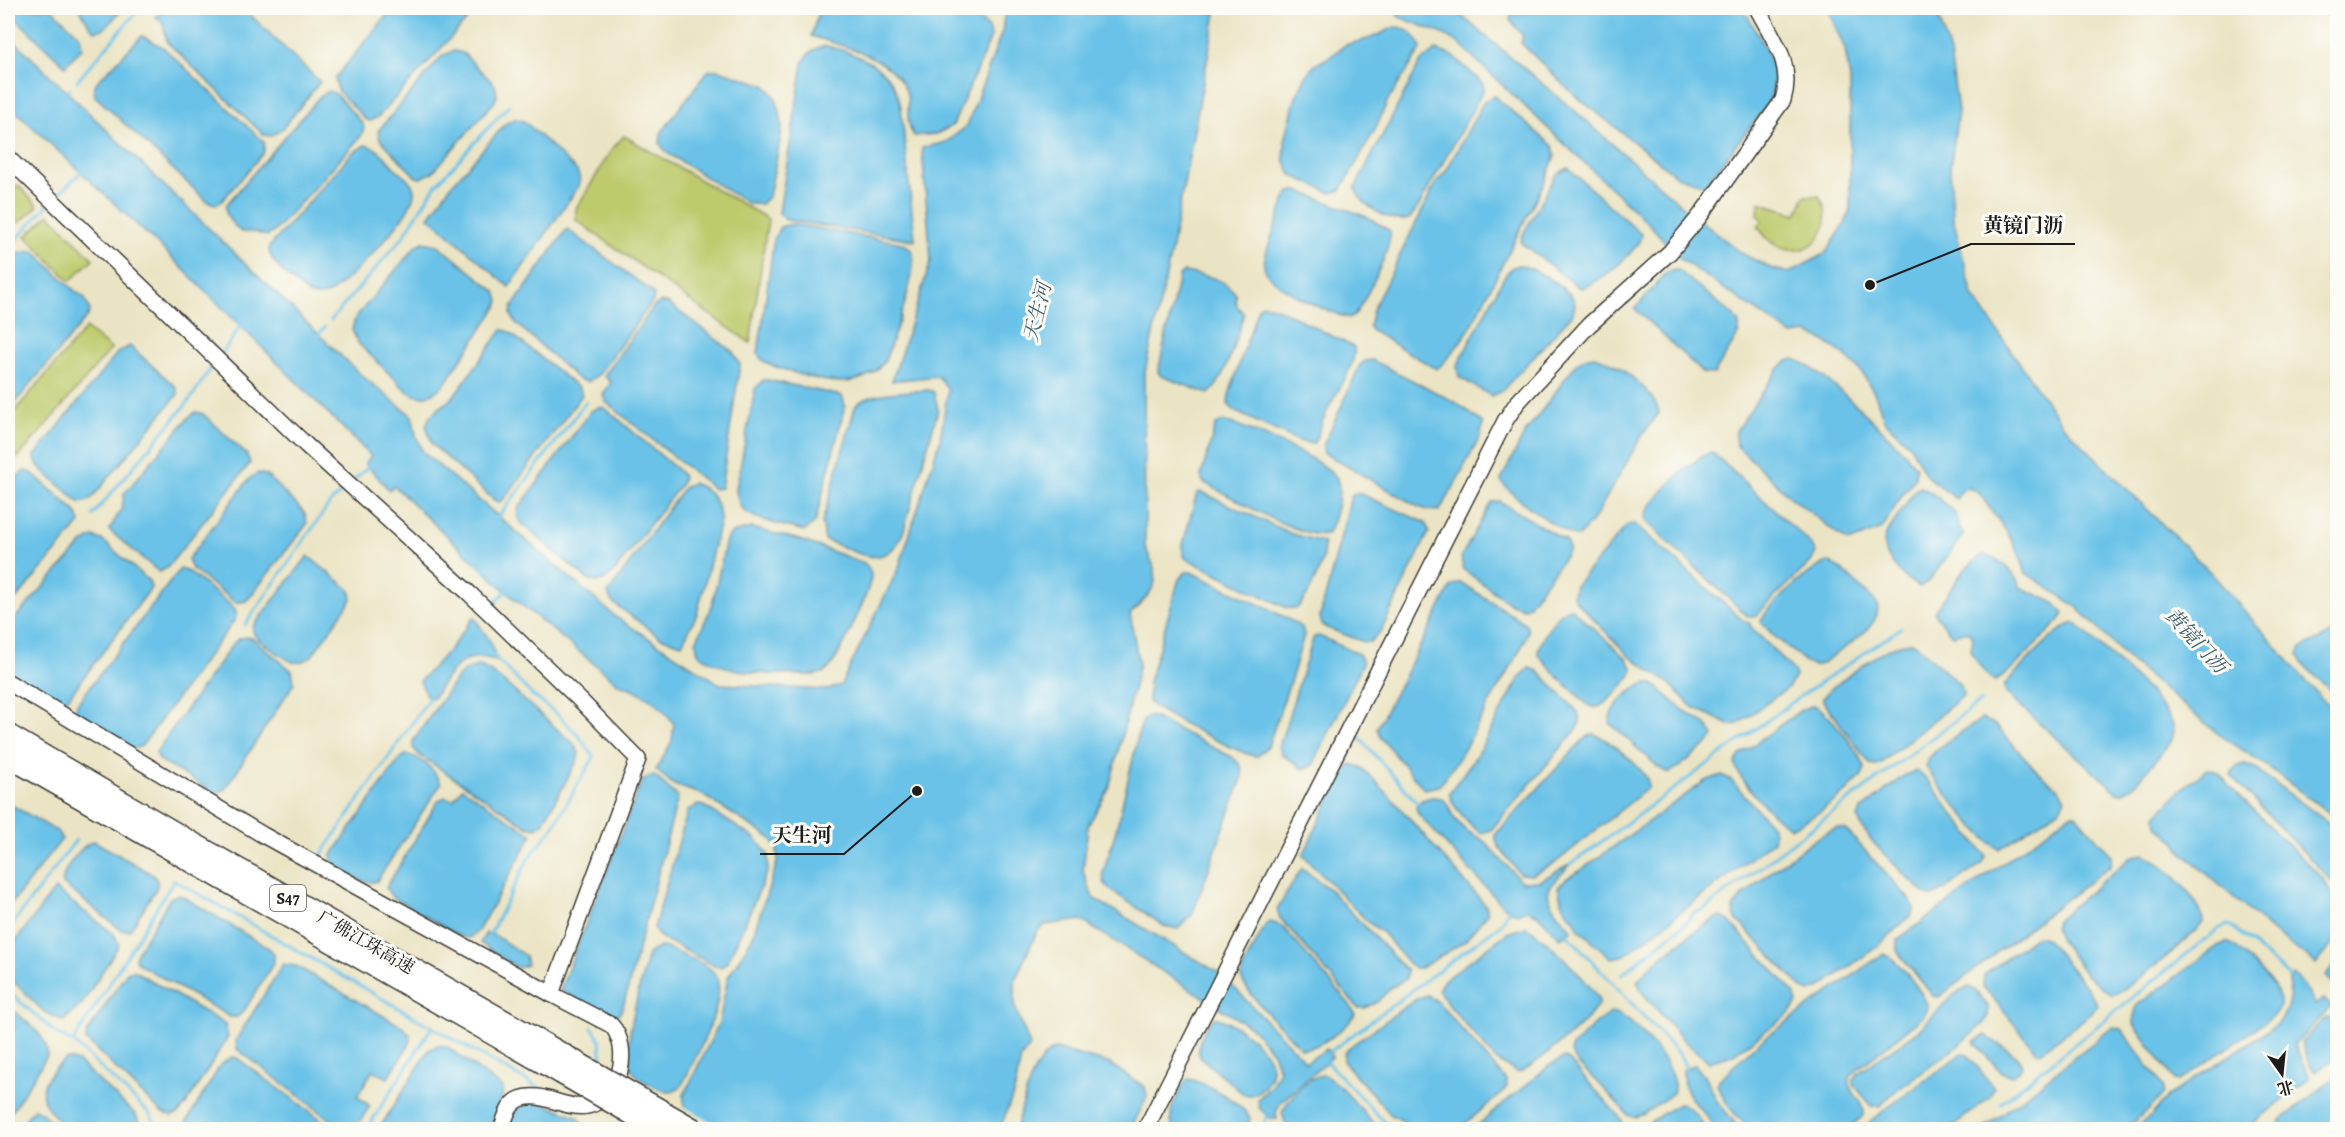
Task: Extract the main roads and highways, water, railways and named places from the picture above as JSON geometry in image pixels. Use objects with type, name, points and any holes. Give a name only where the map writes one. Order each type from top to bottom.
[{"type":"highway","name":"广佛江珠高速","points":[[8,735],[565,1065],[660,1130]]},
{"type":"highway","name":"广佛江珠高速","points":[[8,756],[565,1065],[695,1130]]},
{"type":"water","points":[[8,8],[51,8],[80,36],[82,48],[65,66],[8,11]]},
{"type":"water","points":[[79,8],[124,8],[104,29],[95,31],[90,27]]},
{"type":"water","points":[[164,8],[243,8],[320,82],[283,128],[271,136],[264,135],[167,42],[163,23],[156,17]]},
{"type":"water","points":[[393,8],[478,8],[378,117],[370,121],[366,120],[338,91],[335,78]]},
{"type":"water","points":[[820,8],[932,8],[981,20],[990,29],[991,37],[953,125],[937,134],[914,136],[908,119],[906,91],[890,69],[865,54],[811,36]]},
{"type":"water","points":[[1005,8],[1217,8],[1171,252],[1144,376],[1145,547],[1154,568],[1154,584],[1146,597],[1130,614],[1139,665],[1109,789],[1088,825],[1083,871],[1093,898],[1221,974],[1306,1062],[1327,1049],[1332,1057],[1281,1102],[1276,1112],[1277,1119],[1271,1119],[1259,1108],[1258,1099],[1271,1086],[1279,1070],[1274,1054],[1252,1028],[1081,920],[1045,925],[1037,932],[1015,980],[1015,1007],[1030,1046],[1021,1058],[1014,1092],[1000,1129],[684,1129],[684,1095],[719,1023],[728,977],[752,938],[778,860],[777,849],[772,839],[701,794],[674,785],[656,770],[672,741],[674,724],[663,710],[643,694],[619,684],[512,597],[394,486],[389,490],[365,463],[371,456],[166,252],[8,104],[8,35],[360,374],[412,416],[423,452],[617,618],[720,684],[826,690],[841,685],[899,567],[940,440],[948,389],[938,376],[892,381],[931,261],[922,148],[946,142],[967,126],[1002,32]]},
{"type":"water","points":[[1394,8],[1452,8],[1575,111],[1688,211],[1743,254],[1770,268],[1789,273],[1825,254],[1845,224],[1850,210],[1850,79],[1845,49],[1827,8],[1936,8],[1950,54],[1958,112],[1950,168],[1953,218],[1973,296],[2062,424],[2212,574],[2322,699],[2337,710],[2337,819],[2268,767],[2217,733],[2130,661],[2077,607],[2026,573],[2019,554],[2005,529],[1979,493],[1969,488],[1962,490],[1956,499],[1926,475],[1909,444],[1884,420],[1875,394],[1861,371],[1843,354],[1821,339],[1807,333],[1792,335],[1682,260],[1649,224],[1457,42],[1443,34],[1399,17]]},
{"type":"water","points":[[1513,8],[1743,8],[1768,55],[1774,80],[1772,93],[1767,105],[1705,185],[1678,177],[1571,92],[1521,43],[1523,36],[1510,20]]},
{"type":"water","points":[[1395,27],[1403,28],[1411,34],[1418,41],[1421,49],[1387,102],[1376,128],[1341,190],[1331,193],[1291,175],[1284,159],[1285,141],[1295,99],[1307,74],[1315,65],[1345,45],[1371,38]]},
{"type":"water","points":[[142,36],[163,47],[264,142],[264,152],[221,202],[216,204],[208,202],[95,96],[96,83]]},
{"type":"water","points":[[826,46],[843,50],[870,63],[885,74],[894,87],[901,107],[915,240],[786,220],[779,213],[803,63],[812,51]]},
{"type":"water","points":[[1436,50],[1453,56],[1482,83],[1484,89],[1417,209],[1409,219],[1394,219],[1370,207],[1358,195],[1355,188],[1421,61]]},
{"type":"water","points":[[453,51],[463,53],[495,85],[497,95],[495,101],[432,173],[421,178],[416,177],[380,139],[378,131],[442,56]]},
{"type":"water","points":[[710,70],[719,70],[765,85],[774,95],[779,108],[782,124],[781,136],[769,196],[761,204],[749,204],[667,153],[660,144],[661,133]]},
{"type":"water","points":[[329,91],[336,94],[362,123],[364,128],[361,136],[274,232],[267,236],[254,232],[241,232],[228,217],[226,205],[320,96]]},
{"type":"water","points":[[1494,96],[1553,146],[1555,156],[1545,181],[1470,328],[1449,357],[1436,369],[1369,327],[1373,309],[1436,183],[1446,171],[1484,101]]},
{"type":"water","points":[[515,119],[524,121],[577,171],[580,180],[579,186],[509,287],[429,217],[449,188],[506,123]]},
{"type":"water","points":[[365,145],[381,153],[410,181],[414,192],[411,202],[392,231],[350,277],[328,294],[310,295],[278,267],[269,247],[352,153]]},
{"type":"water","points":[[1568,168],[1641,234],[1634,249],[1616,267],[1596,281],[1580,288],[1521,243],[1522,236],[1556,175]]},
{"type":"water","points":[[1294,191],[1369,218],[1390,231],[1387,249],[1377,274],[1359,309],[1350,318],[1315,305],[1287,290],[1268,274],[1264,266],[1269,244],[1285,199],[1289,193]]},
{"type":"water","points":[[792,224],[897,242],[908,246],[911,250],[912,273],[899,322],[885,361],[873,373],[845,382],[815,379],[770,365],[758,354],[774,239],[780,227]]},
{"type":"water","points":[[567,229],[654,295],[653,301],[599,374],[588,382],[578,379],[516,323],[511,315],[512,307]]},
{"type":"water","points":[[423,242],[438,245],[496,292],[499,301],[443,386],[430,395],[417,396],[407,391],[358,343],[352,330],[355,318],[416,246]]},
{"type":"water","points":[[34,251],[84,297],[90,310],[88,316],[8,411],[8,266],[20,253]]},
{"type":"water","points":[[1518,265],[1531,269],[1558,284],[1571,296],[1575,303],[1574,308],[1572,315],[1502,391],[1491,396],[1459,377],[1457,366],[1504,277],[1511,268]]},
{"type":"water","points":[[1678,270],[1733,315],[1739,324],[1739,333],[1714,374],[1703,373],[1635,309],[1664,275],[1669,271]]},
{"type":"water","points":[[1184,272],[1213,278],[1226,284],[1236,295],[1235,301],[1244,313],[1225,369],[1214,389],[1208,394],[1161,376],[1158,372],[1179,276]]},
{"type":"water","points":[[661,302],[669,304],[733,352],[740,365],[721,488],[714,489],[606,402],[603,395],[611,382],[604,376],[654,306]]},
{"type":"water","points":[[1263,304],[1277,308],[1354,347],[1350,368],[1312,444],[1299,441],[1236,412],[1228,404],[1258,308]]},
{"type":"water","points":[[502,330],[508,331],[580,389],[582,395],[504,499],[499,502],[432,444],[426,425],[431,415],[453,397]]},
{"type":"water","points":[[130,346],[176,387],[178,394],[92,498],[80,503],[39,467],[34,457],[117,353]]},
{"type":"water","points":[[1594,356],[1613,364],[1633,378],[1650,395],[1659,413],[1643,434],[1594,519],[1578,537],[1561,529],[1536,512],[1513,494],[1501,480],[1525,433],[1576,364],[1585,358]]},
{"type":"water","points":[[1794,359],[1820,375],[1858,407],[1916,467],[1915,478],[1882,529],[1847,541],[1789,496],[1736,445],[1737,429],[1779,368]]},
{"type":"water","points":[[1372,360],[1455,402],[1483,423],[1481,435],[1439,511],[1417,506],[1324,453],[1323,446],[1360,365]]},
{"type":"water","points":[[763,380],[842,396],[845,406],[815,523],[804,531],[750,515],[742,509],[738,501],[736,489],[755,389]]},
{"type":"water","points":[[928,390],[934,392],[938,410],[903,533],[896,546],[888,553],[869,556],[825,540],[822,523],[855,407],[860,402],[877,395]]},
{"type":"water","points":[[598,407],[605,408],[679,471],[683,477],[681,484],[614,572],[605,580],[598,582],[587,579],[520,522],[517,515],[518,509],[591,411]]},
{"type":"water","points":[[196,412],[203,414],[247,455],[250,463],[167,568],[159,572],[109,530],[122,508],[124,494],[189,417]]},
{"type":"water","points":[[1223,421],[1303,454],[1331,472],[1337,479],[1339,492],[1335,514],[1328,533],[1318,534],[1285,525],[1203,482],[1201,476],[1216,424]]},
{"type":"water","points":[[1712,452],[1807,540],[1816,552],[1811,562],[1755,616],[1747,616],[1645,518],[1662,491],[1673,480],[1695,461]]},
{"type":"water","points":[[24,471],[32,473],[75,511],[80,523],[8,609],[8,485]]},
{"type":"water","points":[[258,473],[266,475],[302,510],[307,524],[250,597],[246,601],[236,603],[192,569],[188,559],[249,479]]},
{"type":"water","points":[[692,483],[704,489],[713,498],[720,514],[720,521],[697,614],[682,644],[660,637],[612,602],[608,593],[684,487]]},
{"type":"water","points":[[1919,487],[1934,495],[1951,509],[1964,534],[1929,581],[1920,587],[1894,566],[1884,544],[1885,536]]},
{"type":"water","points":[[1201,492],[1292,534],[1323,542],[1324,549],[1316,578],[1296,609],[1287,608],[1185,558],[1182,548],[1197,493]]},
{"type":"water","points":[[1353,494],[1361,494],[1426,523],[1429,532],[1381,631],[1370,642],[1364,642],[1327,628],[1322,625],[1320,617]]},
{"type":"water","points":[[1499,501],[1566,541],[1569,549],[1527,607],[1523,608],[1511,604],[1463,569],[1461,557],[1492,502]]},
{"type":"water","points":[[1635,524],[1745,622],[1750,623],[1750,626],[1794,671],[1796,676],[1789,687],[1738,724],[1729,725],[1691,706],[1670,684],[1629,656],[1575,600],[1573,595],[1575,586],[1624,529],[1628,525]]},
{"type":"water","points":[[752,528],[800,540],[864,563],[870,570],[870,583],[841,650],[828,669],[821,674],[753,673],[710,661],[698,653],[696,642],[712,605],[726,540],[732,533]]},
{"type":"water","points":[[93,537],[102,540],[149,581],[151,588],[69,697],[55,703],[8,671],[8,626],[83,543]]},
{"type":"water","points":[[1982,555],[2000,561],[2014,576],[2020,587],[2053,602],[2064,614],[2012,669],[1995,681],[1984,672],[1971,651],[1973,638],[1971,634],[1968,631],[1951,634],[1934,612],[1964,570]]},
{"type":"water","points":[[308,556],[350,590],[352,599],[311,657],[293,662],[260,641],[253,629]]},
{"type":"water","points":[[1828,562],[1846,573],[1872,598],[1877,605],[1877,613],[1873,622],[1857,639],[1821,664],[1814,666],[1807,663],[1773,635],[1761,622],[1771,607],[1790,588]]},
{"type":"water","points":[[180,569],[189,572],[233,607],[236,618],[144,743],[140,747],[131,749],[75,714],[77,704]]},
{"type":"water","points":[[1186,572],[1191,572],[1287,618],[1302,628],[1304,635],[1268,746],[1258,756],[1237,750],[1203,734],[1148,702],[1149,682],[1179,579]]},
{"type":"water","points":[[1460,582],[1526,624],[1528,632],[1518,654],[1456,763],[1439,786],[1424,789],[1380,737],[1377,728],[1451,587]]},
{"type":"water","points":[[1571,608],[1627,659],[1633,669],[1618,691],[1597,707],[1588,705],[1555,674],[1538,654],[1541,642],[1550,627],[1561,614]]},
{"type":"water","points":[[474,617],[492,644],[496,661],[484,658],[466,660],[451,672],[433,698],[426,695],[420,681],[450,649]]},
{"type":"water","points":[[2075,623],[2149,691],[2174,728],[2170,743],[2135,785],[2123,793],[2116,792],[2006,693],[2004,688],[2006,683],[2049,640],[2067,626]]},
{"type":"water","points":[[2337,631],[2337,697],[2302,663],[2298,655],[2301,648]]},
{"type":"water","points":[[1319,636],[1359,654],[1363,663],[1315,761],[1311,767],[1302,769],[1282,755],[1279,747],[1312,642],[1314,637]]},
{"type":"water","points":[[252,638],[292,671],[294,683],[227,786],[224,790],[215,793],[162,762],[156,752],[232,645],[238,639]]},
{"type":"water","points":[[1911,642],[1959,684],[1963,696],[1881,763],[1870,764],[1823,698],[1828,691],[1879,655],[1901,644]]},
{"type":"water","points":[[481,666],[497,676],[574,744],[579,753],[577,761],[543,823],[536,828],[527,826],[419,755],[413,748],[413,741],[457,678],[468,669]]},
{"type":"water","points":[[1529,668],[1538,671],[1578,712],[1580,721],[1578,728],[1491,830],[1481,833],[1462,815],[1449,793],[1477,755],[1519,679]]},
{"type":"water","points":[[1648,683],[1653,684],[1682,709],[1707,725],[1713,736],[1710,742],[1668,773],[1659,768],[1611,724],[1610,718],[1616,705],[1635,688]]},
{"type":"water","points":[[1813,705],[1827,715],[1843,733],[1865,768],[1862,775],[1845,793],[1809,818],[1791,827],[1784,824],[1759,800],[1743,780],[1735,764],[1740,755],[1801,710]]},
{"type":"water","points":[[1148,717],[1153,717],[1232,757],[1242,768],[1242,778],[1192,915],[1178,929],[1164,926],[1109,889],[1104,882],[1103,873],[1117,827],[1139,732],[1143,721]]},
{"type":"water","points":[[1982,719],[1998,728],[2038,772],[2058,788],[2065,798],[2060,809],[1999,849],[1983,836],[1961,811],[1926,766],[1928,760],[1941,746]]},
{"type":"water","points":[[1592,734],[1605,739],[1631,760],[1644,774],[1648,788],[1555,863],[1532,875],[1520,874],[1498,846],[1495,835],[1583,740]]},
{"type":"water","points":[[405,755],[416,758],[427,765],[441,784],[377,881],[360,880],[336,867],[333,864],[332,855],[399,760]]},
{"type":"water","points":[[1351,764],[1362,768],[1387,793],[1487,907],[1487,914],[1465,941],[1421,968],[1415,968],[1409,964],[1381,931],[1370,924],[1303,855],[1343,772]]},
{"type":"water","points":[[2245,764],[2253,767],[2337,829],[2337,887],[2231,775],[2234,769]]},
{"type":"water","points":[[2208,769],[2220,774],[2228,785],[2324,880],[2337,903],[2337,938],[2317,964],[2273,932],[2182,852],[2174,840],[2157,826],[2156,816],[2185,786]]},
{"type":"water","points":[[1916,771],[1925,777],[1986,856],[1982,864],[1933,897],[1926,895],[1878,848],[1858,818],[1861,810],[1905,775]]},
{"type":"water","points":[[1722,775],[1732,781],[1772,826],[1773,841],[1632,950],[1623,956],[1611,958],[1579,929],[1562,904],[1558,887],[1567,878],[1705,781]]},
{"type":"water","points":[[651,776],[656,777],[678,797],[623,1007],[620,1013],[611,1017],[560,990],[642,781]]},
{"type":"water","points":[[462,788],[532,835],[478,931],[469,938],[459,936],[391,896],[386,888],[438,801],[445,797],[453,800]]},
{"type":"water","points":[[1432,797],[1442,798],[1454,818],[1465,830],[1483,840],[1522,882],[1539,881],[1571,864],[1550,886],[1548,894],[1554,909],[1572,930],[1560,938],[1537,914],[1526,910],[1517,914],[1503,906],[1418,814],[1416,806],[1422,800]]},
{"type":"water","points":[[8,803],[57,831],[62,839],[8,908]]},
{"type":"water","points":[[698,805],[704,806],[756,839],[768,854],[768,870],[728,961],[721,967],[662,938],[654,928],[688,810]]},
{"type":"water","points":[[2073,814],[2112,856],[2111,865],[1939,997],[1933,996],[1897,951],[1897,940]]},
{"type":"water","points":[[1837,828],[1846,830],[1915,908],[1912,914],[1878,946],[1821,987],[1810,992],[1802,988],[1737,920],[1733,908],[1750,889],[1781,864],[1827,832]]},
{"type":"water","points":[[94,841],[152,874],[157,880],[157,887],[130,930],[121,930],[63,884],[65,873],[73,859],[84,847]]},
{"type":"water","points":[[2144,854],[2181,883],[2196,903],[2203,922],[2159,962],[2131,984],[2112,995],[2086,975],[2061,941],[2054,927],[2058,919],[2130,858]]},
{"type":"water","points":[[1302,868],[1330,890],[1407,971],[1406,979],[1392,987],[1377,1002],[1365,1008],[1358,1008],[1280,918],[1277,909]]},
{"type":"water","points":[[55,889],[114,934],[119,945],[82,1004],[63,1021],[43,1011],[8,976],[8,951]]},
{"type":"water","points":[[176,895],[182,896],[270,949],[274,954],[274,962],[244,1011],[237,1017],[230,1017],[140,965],[135,959],[170,898]]},
{"type":"water","points":[[1721,917],[1729,921],[1794,993],[1797,1003],[1789,1014],[1732,1055],[1709,1062],[1685,1042],[1641,991],[1638,982],[1651,966],[1673,947],[1716,918]]},
{"type":"water","points":[[1270,922],[1282,926],[1350,1005],[1355,1014],[1340,1031],[1314,1046],[1301,1048],[1248,991],[1243,982],[1241,976],[1245,965],[1266,924]]},
{"type":"water","points":[[1526,927],[1566,961],[1596,994],[1599,1001],[1595,1009],[1576,1029],[1550,1051],[1518,1073],[1497,1061],[1438,990],[1444,980],[1507,933]]},
{"type":"water","points":[[486,933],[496,936],[525,956],[527,965],[518,968],[480,943]]},
{"type":"water","points":[[2040,936],[2047,939],[2087,988],[2097,1004],[2092,1013],[2042,1051],[2037,1052],[1983,986],[1984,975],[2033,938]]},
{"type":"water","points":[[2227,942],[2235,946],[2270,982],[2280,998],[2280,1005],[2268,1020],[2179,1081],[2174,1080],[2134,1024],[2136,1006],[2218,946]]},
{"type":"water","points":[[660,947],[705,965],[714,973],[718,983],[715,1012],[702,1045],[682,1085],[675,1091],[669,1092],[642,1080],[631,1068],[629,1058],[633,1014],[647,958],[649,953]]},
{"type":"water","points":[[1883,954],[1896,962],[1915,984],[1928,1006],[1924,1016],[1852,1074],[1850,1085],[1862,1104],[1864,1115],[1848,1129],[1752,1130],[1727,1104],[1717,1085],[1719,1080],[1759,1042]]},
{"type":"water","points":[[2337,962],[2337,989],[2326,976]]},
{"type":"water","points":[[283,964],[296,966],[403,1027],[410,1035],[410,1043],[388,1078],[373,1070],[357,1096],[370,1106],[355,1129],[343,1129],[237,1049],[236,1040]]},
{"type":"water","points":[[133,970],[225,1024],[228,1037],[178,1114],[171,1116],[161,1112],[86,1040],[87,1033],[127,972]]},
{"type":"water","points":[[2294,975],[2316,1005],[2324,999],[2332,1007],[2294,1044],[2310,1078],[2246,1129],[2132,1129],[2151,1116],[2168,1096],[2278,1024],[2288,1003],[2289,979]]},
{"type":"water","points":[[1969,987],[1976,991],[1988,1006],[1988,1016],[1983,1024],[1880,1106],[1872,1106],[1854,1085],[1857,1074],[1918,1031],[1953,995]]},
{"type":"water","points":[[1427,995],[1437,1001],[1506,1080],[1507,1086],[1504,1091],[1459,1129],[1411,1129],[1405,1122],[1391,1115],[1343,1061],[1344,1053],[1348,1048],[1416,999]]},
{"type":"water","points":[[8,1006],[44,1041],[47,1056],[8,1118]]},
{"type":"water","points":[[1612,1012],[1632,1023],[1654,1046],[1670,1072],[1674,1084],[1673,1093],[1644,1114],[1636,1117],[1629,1116],[1578,1064],[1571,1053],[1571,1048],[1597,1022]]},
{"type":"water","points":[[2330,1017],[2337,1020],[2337,1057],[2315,1072],[2310,1066],[2301,1042]]},
{"type":"water","points":[[1214,1018],[1221,1019],[1240,1029],[1265,1053],[1272,1068],[1269,1079],[1262,1089],[1252,1094],[1241,1092],[1200,1057],[1199,1047],[1202,1036]]},
{"type":"water","points":[[2113,1027],[2121,1029],[2163,1086],[2163,1094],[2150,1109],[2125,1129],[1983,1129]]},
{"type":"water","points":[[1986,1035],[2019,1059],[2021,1068],[2012,1076],[2001,1072],[1974,1042]]},
{"type":"water","points":[[437,1045],[446,1046],[503,1088],[503,1094],[490,1129],[379,1129],[429,1050]]},
{"type":"water","points":[[1056,1049],[1108,1063],[1145,1087],[1147,1097],[1131,1129],[1016,1129],[1034,1072],[1040,1061]]},
{"type":"water","points":[[1963,1053],[1968,1055],[1994,1088],[1989,1098],[1949,1129],[1861,1129],[1887,1108]]},
{"type":"water","points":[[232,1057],[237,1058],[334,1129],[190,1129],[186,1123],[221,1064]]},
{"type":"water","points":[[1564,1058],[1569,1060],[1622,1120],[1622,1129],[1473,1129],[1550,1065]]},
{"type":"water","points":[[67,1059],[78,1062],[136,1115],[143,1129],[68,1129],[50,1112],[43,1099],[44,1085],[49,1076],[59,1064]]},
{"type":"water","points":[[1695,1065],[1707,1080],[1717,1101],[1740,1129],[1715,1129],[1690,1097],[1684,1085],[1683,1070]]},
{"type":"water","points":[[1324,1075],[1340,1086],[1379,1129],[1290,1129],[1285,1123],[1282,1112],[1285,1106],[1306,1083]]},
{"type":"water","points":[[2337,1076],[2337,1129],[2278,1129],[2281,1120]]},
{"type":"water","points":[[1188,1079],[1213,1089],[1239,1106],[1250,1118],[1248,1129],[1175,1129],[1171,1112]]},
{"type":"water","points":[[539,1102],[576,1116],[581,1120],[584,1129],[506,1130],[517,1109],[526,1104]]},
{"type":"water","points":[[1678,1104],[1691,1109],[1706,1129],[1639,1129]]},
{"type":"water","points":[[34,1109],[42,1113],[59,1129],[17,1129]]},
{"type":"waterway","points":[[77,81],[140,8]]},
{"type":"waterway","points":[[65,95],[70,89]]},
{"type":"waterway","points":[[331,320],[403,237],[435,186],[509,105]]},
{"type":"waterway","points":[[55,198],[82,171]]},
{"type":"waterway","points":[[8,248],[48,205]]},
{"type":"waterway","points":[[221,355],[243,323]]},
{"type":"waterway","points":[[317,336],[325,327]]},
{"type":"waterway","points":[[93,515],[189,401],[215,362]]},
{"type":"waterway","points":[[496,520],[586,402]]},
{"type":"waterway","points":[[354,480],[371,464]]},
{"type":"waterway","points":[[245,625],[330,503],[347,487]]},
{"type":"waterway","points":[[491,607],[507,590]]},
{"type":"waterway","points":[[1571,864],[1801,696],[1901,628]]},
{"type":"waterway","points":[[489,936],[528,859],[552,829],[594,757],[579,736],[557,714],[532,695],[493,655]]},
{"type":"waterway","points":[[320,857],[432,694]]},
{"type":"waterway","points":[[1622,974],[1687,922],[1693,913],[1703,910],[1981,701]]},
{"type":"waterway","points":[[1358,736],[1420,806]]},
{"type":"waterway","points":[[8,930],[76,840]]},
{"type":"waterway","points":[[73,1042],[174,880],[546,1092]]},
{"type":"waterway","points":[[1327,1054],[1501,924],[1510,907]]},
{"type":"waterway","points":[[2001,1103],[2218,929],[2228,925],[2233,927],[2292,979]]},
{"type":"waterway","points":[[1565,932],[1680,1055],[1687,1070]]},
{"type":"waterway","points":[[8,991],[58,1035],[73,1042],[150,1114],[157,1128]]},
{"type":"waterway","points":[[366,1130],[432,1027]]},
{"type":"waterway","points":[[592,1027],[600,1039],[602,1067]]},
{"type":"waterway","points":[[1325,1060],[1392,1130]]},
{"type":"waterway","points":[[570,1098],[584,1096]]},
{"type":"waterway","points":[[1263,1130],[1267,1112]]},
{"type":"place","name":"黄镜门沥","points":[[1870,285]]},
{"type":"place","name":"天生河","points":[[917,791]]}]
